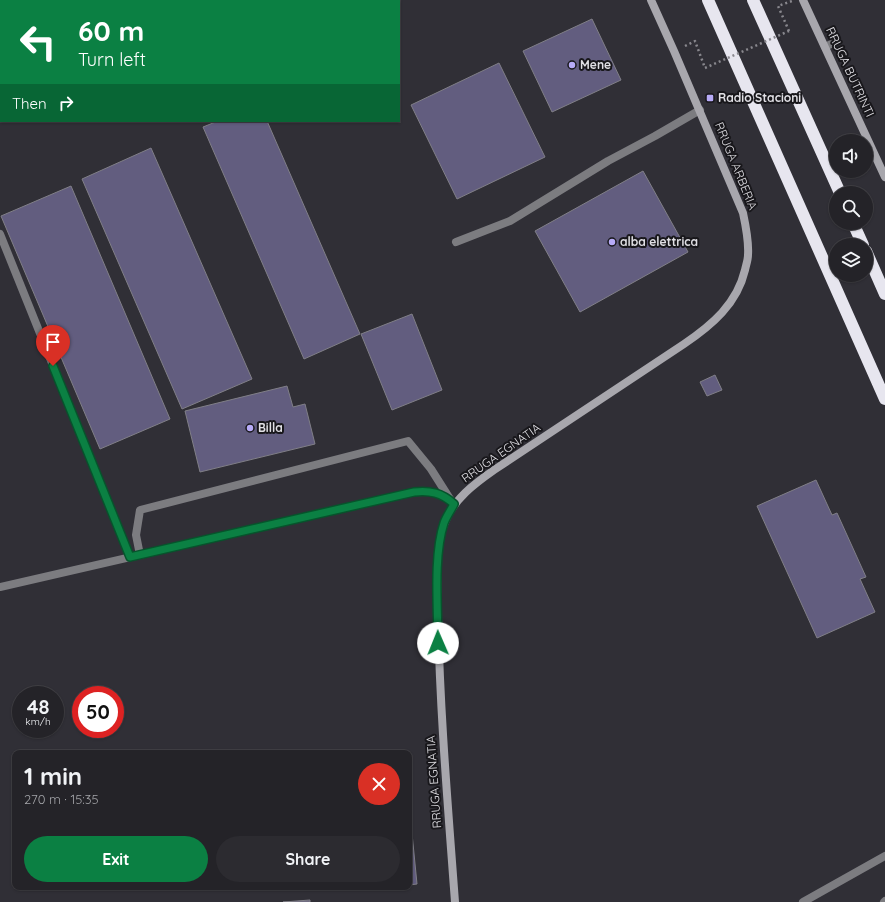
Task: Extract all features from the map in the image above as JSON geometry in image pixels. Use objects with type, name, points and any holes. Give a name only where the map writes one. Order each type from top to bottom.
[{"type":"highway","points":[[708,0],[885,399]]},
{"type":"highway","points":[[753,0],[837,186]]},
{"type":"highway","points":[[873,267],[885,294]]},
{"type":"main road","name":"RRUGA ARBERIA","points":[[651,0],[700,110],[743,213],[747,233],[748,256]]},
{"type":"main road","name":"RRUGA BUTRINTI","points":[[803,0],[885,177]]},
{"type":"main road","name":"RRUGA EGNATIA","points":[[455,902],[439,656],[438,554],[444,522],[454,504],[475,483],[704,330],[719,317],[732,300],[743,278],[748,256]]},
{"type":"lane","points":[[824,47],[837,41]]},
{"type":"lane","points":[[456,242],[510,221],[608,161],[700,110]]},
{"type":"lane","points":[[0,234],[130,557]]},
{"type":"lane","points":[[140,555],[136,535],[140,510],[408,441],[430,469],[454,504]]},
{"type":"lane","points":[[0,587],[419,492],[436,492],[446,497],[454,504]]},
{"type":"lane","points":[[803,902],[885,856]]},
{"type":"path","points":[[695,41],[705,68],[789,30],[778,6],[794,0]]},
{"type":"building","name":"Mene","points":[[592,19],[621,80],[552,112],[523,51]]},
{"type":"building","points":[[499,63],[545,157],[457,199],[411,105]]},
{"type":"building","points":[[216,122],[267,122],[360,334],[304,359],[203,127]]},
{"type":"building","points":[[151,148],[252,379],[182,409],[82,179]]},
{"type":"building","name":"alba elettrica","points":[[643,171],[688,252],[580,312],[535,231]]},
{"type":"building","points":[[71,186],[170,419],[100,449],[1,216]]},
{"type":"building","points":[[412,314],[442,390],[392,410],[361,334]]},
{"type":"building","points":[[715,375],[722,390],[707,396],[700,382]]},
{"type":"building","name":"Billa","points":[[287,386],[293,407],[305,404],[315,444],[200,472],[185,411]]},
{"type":"building","points":[[816,480],[832,515],[837,513],[866,577],[860,579],[875,612],[817,638],[757,506]]},
{"type":"building","points":[[412,833],[417,884],[412,885]]},
{"type":"building","points":[[310,900],[310,902],[283,902]]},
{"type":"place","name":"Mene","points":[[572,65]]},
{"type":"place","name":"Radio Stacioni","points":[[710,98]]},
{"type":"place","name":"alba elettrica","points":[[612,242]]},
{"type":"place","name":"Billa","points":[[250,428]]},
{"type":"route","points":[[53,366],[130,557],[414,492],[436,492],[446,497],[454,504],[444,522],[438,554],[438,643]]}]
